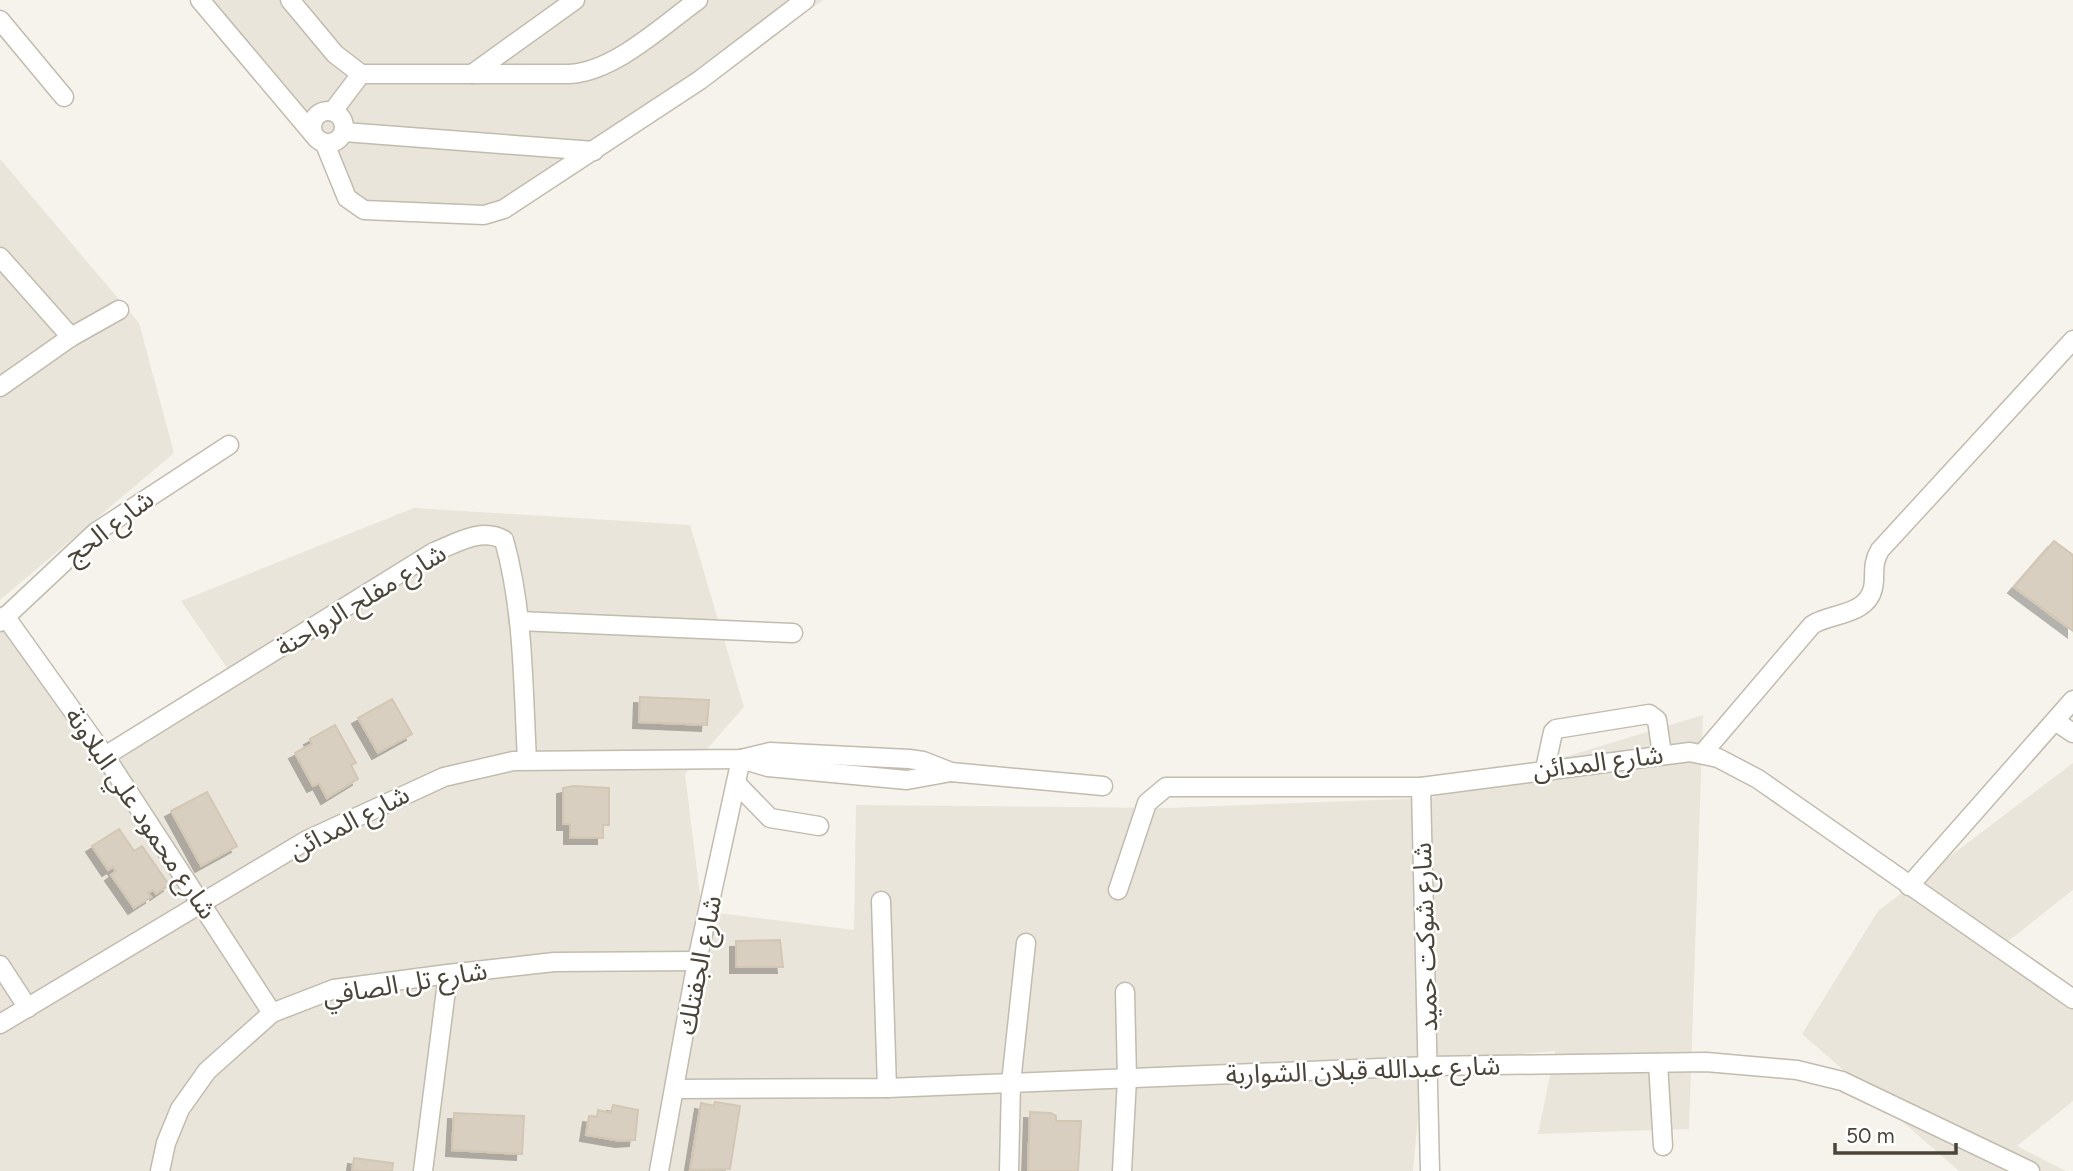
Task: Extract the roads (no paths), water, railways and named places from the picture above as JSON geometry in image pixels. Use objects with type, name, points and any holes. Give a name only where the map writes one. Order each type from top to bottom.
[{"type":"street","points":[[200,0],[319,139],[337,142],[344,132],[345,123],[333,111],[323,111],[315,117],[319,139],[346,198],[363,209],[484,215],[504,209],[700,80],[805,0]]},
{"type":"street","points":[[290,0],[335,54],[361,74],[586,73],[611,62],[698,0]]},
{"type":"street","points":[[472,74],[575,0]]},
{"type":"street","points":[[0,20],[64,97]]},
{"type":"street","points":[[333,111],[361,74]]},
{"type":"street","points":[[344,132],[594,150]]},
{"type":"street","points":[[0,257],[71,337]]},
{"type":"street","points":[[0,387],[71,337],[119,310]]},
{"type":"street","points":[[1703,753],[1812,625],[1823,618],[1852,612],[1871,594],[1873,563],[1880,550],[2073,340]]},
{"type":"street","name":"شارع الحج","points":[[3,619],[96,532],[229,445]]},
{"type":"street","name":"شارع مفلح الرواحنة","points":[[105,756],[435,552],[479,534],[493,534],[504,540],[512,568],[519,621],[527,761]]},
{"type":"street","name":"شارع محمود علي البلاونة","points":[[3,619],[105,756],[272,1013]]},
{"type":"street","points":[[519,621],[793,633]]},
{"type":"street","points":[[1909,886],[2073,700]]},
{"type":"street","points":[[1545,769],[1556,729],[1649,714],[1657,720],[1662,754]]},
{"type":"street","points":[[2055,721],[2073,733]]},
{"type":"street","name":"شارع المدائن","points":[[1118,890],[1147,803],[1154,793],[1166,787],[1421,787],[1662,754],[1703,753],[1745,771],[2073,999]]},
{"type":"street","name":"شارع المدائن","points":[[0,1024],[307,841],[410,790],[467,770],[527,761],[741,759],[768,767],[907,780],[951,772],[1104,786]]},
{"type":"street","name":"شارع الجفتلك","points":[[659,1171],[697,961],[741,759]]},
{"type":"street","points":[[736,783],[770,818],[820,827]]},
{"type":"street","name":"شارع شوكت حميد","points":[[1421,787],[1430,1171]]},
{"type":"street","points":[[881,901],[887,1088]]},
{"type":"street","points":[[1009,1171],[1012,1083],[1026,943]]},
{"type":"street","name":"شارع تل الصافي","points":[[160,1171],[166,1143],[180,1109],[207,1071],[272,1013],[334,989],[448,974],[554,962],[697,961]]},
{"type":"street","points":[[0,965],[28,1008]]},
{"type":"street","points":[[423,1171],[448,974]]},
{"type":"street","points":[[1122,1171],[1127,1079],[1125,992]]},
{"type":"street","points":[[1658,1063],[1663,1146]]},
{"type":"street","name":"شارع عبدالله قبلان الشواربة","points":[[675,1089],[887,1088],[1429,1066],[1658,1063],[1749,1065],[1797,1070],[1842,1081],[1999,1164],[2029,1171]]}]
